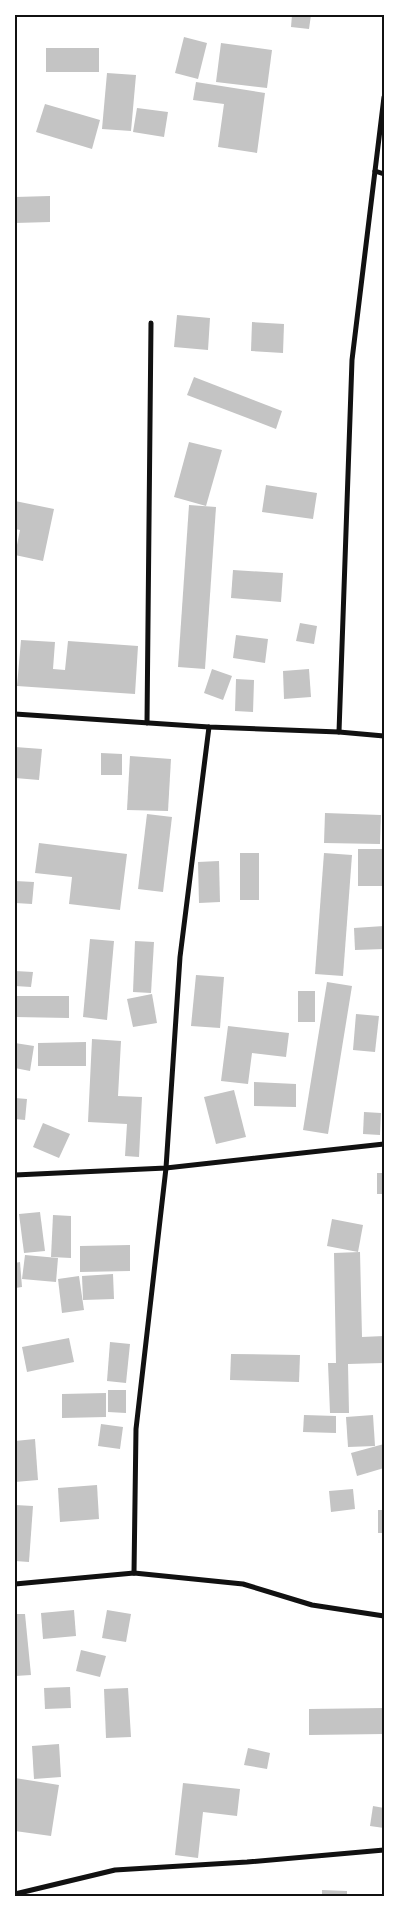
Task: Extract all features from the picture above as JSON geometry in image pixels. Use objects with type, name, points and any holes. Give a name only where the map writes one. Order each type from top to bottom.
[{"type":"street","points":[[339,732],[352,360],[384,97]]},
{"type":"street","points":[[375,171],[384,174]]},
{"type":"street","points":[[147,723],[151,322]]},
{"type":"street","points":[[15,714],[384,736]]},
{"type":"street","points":[[134,1573],[136,1429],[166,1168],[180,957],[209,727]]},
{"type":"street","points":[[15,1176],[166,1168],[384,1144]]},
{"type":"street","points":[[15,1584],[134,1573],[243,1584],[312,1605],[384,1616]]},
{"type":"street","points":[[15,1894],[115,1870],[247,1862],[384,1850]]},
{"type":"building","points":[[292,15],[311,15],[309,29],[291,27]]},
{"type":"building","points":[[184,37],[207,43],[198,79],[175,73]]},
{"type":"building","points":[[221,43],[272,50],[267,88],[216,82]]},
{"type":"building","points":[[46,48],[99,48],[99,72],[46,72]]},
{"type":"building","points":[[107,73],[136,75],[131,131],[102,129]]},
{"type":"building","points":[[196,82],[265,93],[257,153],[218,147],[224,104],[193,100]]},
{"type":"building","points":[[45,104],[100,120],[92,149],[36,132]]},
{"type":"building","points":[[137,108],[168,112],[164,137],[133,132]]},
{"type":"building","points":[[50,196],[50,222],[15,223],[15,197]]},
{"type":"building","points":[[177,315],[210,318],[208,350],[174,347]]},
{"type":"building","points":[[252,322],[284,324],[283,353],[251,351]]},
{"type":"building","points":[[194,377],[282,411],[276,429],[187,395]]},
{"type":"building","points":[[189,442],[222,450],[206,506],[174,497]]},
{"type":"building","points":[[266,485],[317,493],[313,519],[262,512]]},
{"type":"building","points":[[15,501],[54,509],[43,561],[15,555],[20,530],[15,529]]},
{"type":"building","points":[[189,505],[216,507],[205,669],[178,667]]},
{"type":"building","points":[[233,570],[283,573],[281,602],[231,598]]},
{"type":"building","points":[[300,623],[317,626],[314,644],[296,641]]},
{"type":"building","points":[[236,635],[268,639],[265,663],[233,658]]},
{"type":"building","points":[[21,640],[55,642],[53,669],[65,670],[68,641],[138,646],[135,694],[17,686]]},
{"type":"building","points":[[212,669],[232,676],[223,700],[204,693]]},
{"type":"building","points":[[309,669],[311,697],[284,699],[283,671]]},
{"type":"building","points":[[236,679],[254,680],[253,712],[235,711]]},
{"type":"building","points":[[15,747],[42,749],[39,780],[15,778]]},
{"type":"building","points":[[101,753],[122,754],[122,775],[101,775]]},
{"type":"building","points":[[130,756],[171,759],[168,811],[127,810]]},
{"type":"building","points":[[325,813],[381,815],[380,844],[324,843]]},
{"type":"building","points":[[147,814],[172,817],[163,892],[138,889]]},
{"type":"building","points":[[39,843],[127,854],[120,910],[69,904],[72,877],[35,873]]},
{"type":"building","points":[[358,849],[384,849],[384,886],[358,886]]},
{"type":"building","points":[[240,853],[259,853],[259,900],[240,900]]},
{"type":"building","points":[[324,853],[352,855],[343,976],[315,974]]},
{"type":"building","points":[[219,861],[220,902],[199,903],[198,862]]},
{"type":"building","points":[[15,881],[34,882],[32,904],[15,903]]},
{"type":"building","points":[[384,926],[384,949],[355,950],[354,928]]},
{"type":"building","points":[[90,939],[114,941],[107,1020],[83,1017]]},
{"type":"building","points":[[135,941],[154,942],[151,993],[133,992]]},
{"type":"building","points":[[15,971],[33,972],[31,987],[15,986]]},
{"type":"building","points":[[196,975],[224,977],[220,1028],[191,1026]]},
{"type":"building","points":[[327,982],[352,986],[328,1134],[303,1130]]},
{"type":"building","points":[[298,991],[315,991],[315,1022],[298,1022]]},
{"type":"building","points":[[152,994],[157,1023],[133,1027],[127,999]]},
{"type":"building","points":[[15,996],[69,996],[69,1018],[15,1017]]},
{"type":"building","points":[[356,1014],[379,1016],[375,1052],[353,1050]]},
{"type":"building","points":[[228,1026],[289,1033],[286,1057],[252,1053],[248,1084],[221,1081]]},
{"type":"building","points":[[92,1039],[121,1041],[118,1096],[142,1097],[139,1157],[125,1156],[127,1124],[88,1122]]},
{"type":"building","points":[[86,1042],[86,1066],[38,1066],[38,1043]]},
{"type":"building","points":[[15,1043],[34,1046],[30,1071],[15,1068]]},
{"type":"building","points":[[254,1082],[296,1084],[296,1107],[254,1106]]},
{"type":"building","points":[[234,1090],[246,1137],[216,1144],[204,1097]]},
{"type":"building","points":[[15,1098],[27,1099],[25,1120],[15,1119]]},
{"type":"building","points":[[364,1112],[381,1113],[380,1135],[363,1134]]},
{"type":"building","points":[[43,1123],[70,1134],[59,1158],[33,1147]]},
{"type":"building","points":[[377,1173],[384,1173],[384,1194],[377,1194]]},
{"type":"building","points":[[40,1212],[45,1251],[24,1253],[19,1214]]},
{"type":"building","points":[[53,1215],[71,1216],[71,1258],[51,1257]]},
{"type":"building","points":[[332,1219],[363,1225],[358,1252],[327,1246]]},
{"type":"building","points":[[130,1245],[130,1271],[80,1272],[80,1246]]},
{"type":"building","points":[[360,1252],[362,1337],[384,1336],[384,1363],[348,1364],[349,1413],[330,1413],[328,1363],[336,1363],[334,1253]]},
{"type":"building","points":[[25,1255],[58,1258],[56,1282],[22,1279]]},
{"type":"building","points":[[20,1262],[22,1287],[15,1288],[15,1263]]},
{"type":"building","points":[[113,1274],[114,1299],[83,1300],[82,1276]]},
{"type":"building","points":[[79,1276],[84,1310],[62,1313],[58,1279]]},
{"type":"building","points":[[69,1338],[74,1362],[27,1372],[22,1347]]},
{"type":"building","points":[[110,1342],[130,1344],[126,1383],[107,1381]]},
{"type":"building","points":[[231,1354],[300,1355],[299,1382],[230,1380]]},
{"type":"building","points":[[108,1390],[126,1390],[126,1413],[108,1412]]},
{"type":"building","points":[[106,1393],[106,1417],[62,1418],[62,1394]]},
{"type":"building","points":[[304,1415],[336,1416],[336,1433],[303,1432]]},
{"type":"building","points":[[373,1415],[375,1446],[348,1447],[346,1417]]},
{"type":"building","points":[[101,1424],[123,1427],[120,1449],[98,1446]]},
{"type":"building","points":[[35,1439],[38,1480],[15,1482],[15,1441]]},
{"type":"building","points":[[384,1444],[384,1468],[357,1476],[351,1453]]},
{"type":"building","points":[[97,1485],[99,1519],[60,1522],[58,1488]]},
{"type":"building","points":[[353,1489],[355,1509],[331,1512],[329,1491]]},
{"type":"building","points":[[15,1505],[33,1506],[29,1562],[15,1561]]},
{"type":"building","points":[[378,1510],[384,1510],[384,1533],[378,1533]]},
{"type":"building","points":[[74,1610],[76,1636],[43,1639],[41,1613]]},
{"type":"building","points":[[107,1610],[131,1614],[126,1642],[102,1638]]},
{"type":"building","points":[[15,1614],[25,1614],[31,1675],[15,1676]]},
{"type":"building","points":[[81,1650],[106,1656],[100,1677],[76,1671]]},
{"type":"building","points":[[70,1687],[71,1708],[45,1709],[44,1688]]},
{"type":"building","points":[[128,1688],[131,1737],[106,1738],[104,1689]]},
{"type":"building","points":[[384,1708],[384,1734],[309,1735],[309,1709]]},
{"type":"building","points":[[59,1744],[61,1777],[34,1779],[32,1746]]},
{"type":"building","points":[[248,1748],[270,1753],[267,1769],[244,1765]]},
{"type":"building","points":[[15,1778],[59,1785],[51,1836],[15,1831]]},
{"type":"building","points":[[183,1783],[240,1789],[237,1816],[203,1812],[198,1858],[175,1855]]},
{"type":"building","points":[[373,1806],[384,1808],[384,1828],[370,1826]]},
{"type":"building","points":[[322,1890],[347,1891],[347,1896],[322,1896]]}]
